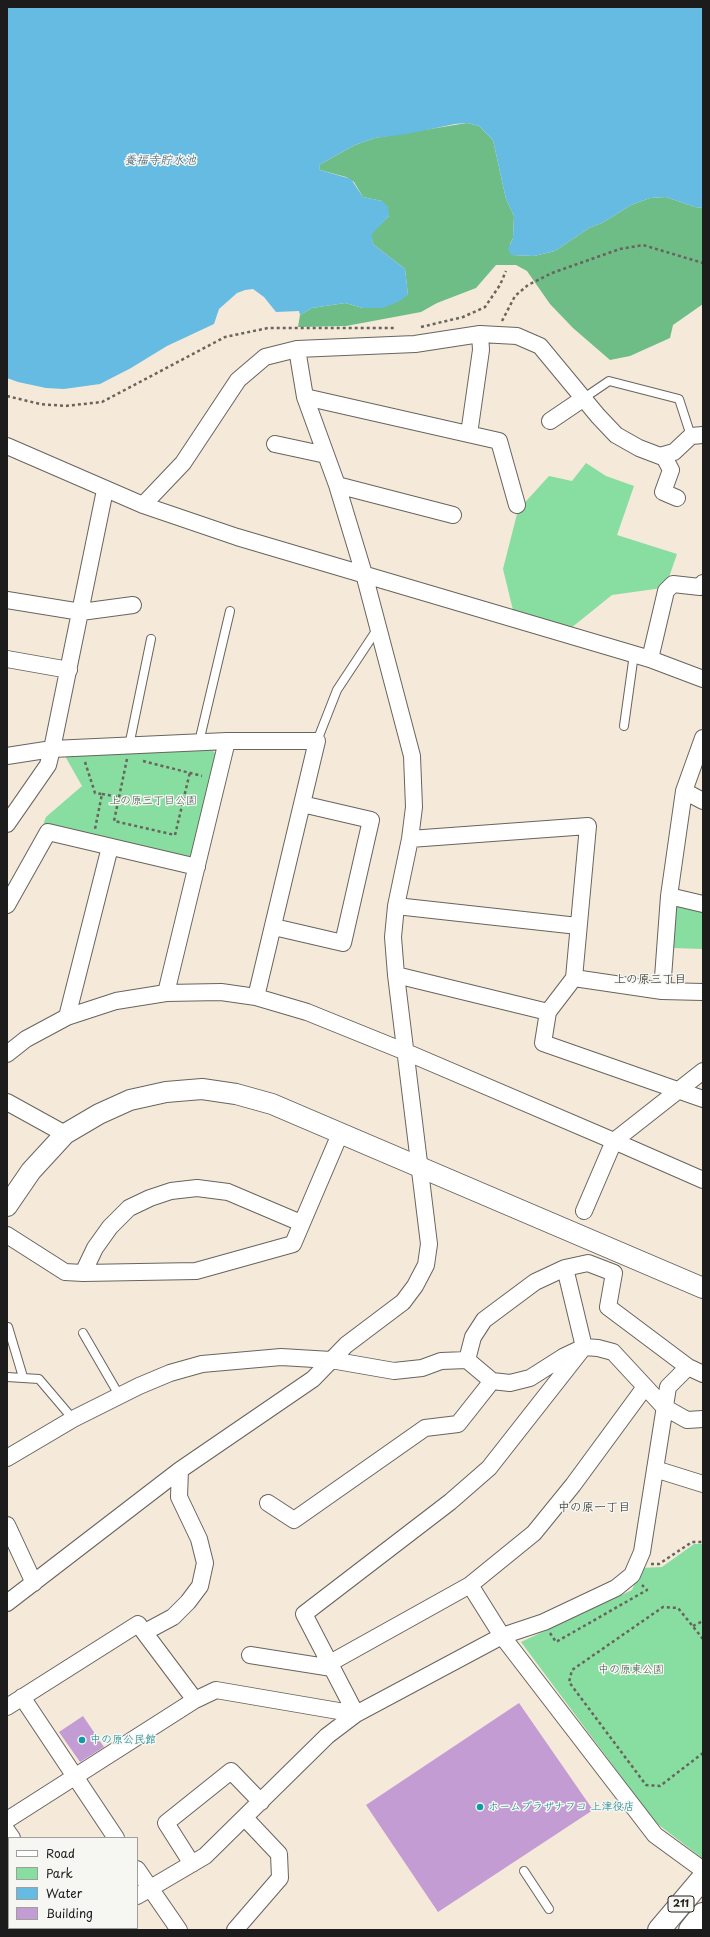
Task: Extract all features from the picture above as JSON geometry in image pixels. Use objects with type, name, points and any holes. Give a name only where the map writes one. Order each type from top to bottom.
[{"type":"highway","name":"211","points":[[659,1930],[703,1878]]},
{"type":"highway","name":"211","points":[[690,1930],[703,1914]]},
{"type":"street","points":[[469,434],[481,350],[487,334]]},
{"type":"street","points":[[143,505],[183,463],[238,380],[265,357],[297,349],[415,344],[487,334],[517,336],[540,346],[598,416],[616,434],[639,448],[660,456],[674,452],[697,435]]},
{"type":"street","points":[[7,1603],[180,1470],[313,1379],[346,1345],[403,1302],[415,1286],[426,1265],[429,1244],[421,1168],[396,975],[393,937],[396,906],[410,839],[414,807],[412,756],[364,574],[337,485],[305,397],[297,349]]},
{"type":"street","points":[[305,397],[499,441],[517,505]]},
{"type":"street","points":[[550,421],[584,398]]},
{"type":"street","points":[[276,444],[326,455]]},
{"type":"street","points":[[7,446],[105,490],[143,505],[237,537],[642,656],[703,679]]},
{"type":"street","points":[[663,455],[671,470],[663,492],[677,498]]},
{"type":"street","points":[[337,485],[453,515]]},
{"type":"street","points":[[7,824],[48,765],[69,670],[105,490]]},
{"type":"street","points":[[642,656],[666,591],[673,584],[700,587],[703,583]]},
{"type":"street","points":[[7,600],[81,612],[133,605]]},
{"type":"street","points":[[7,659],[69,670]]},
{"type":"street","points":[[662,990],[669,896],[684,791],[703,738]]},
{"type":"street","points":[[166,993],[227,741]]},
{"type":"street","points":[[8,753],[81,748],[132,752],[199,742],[317,741],[274,927],[256,997]]},
{"type":"street","points":[[684,791],[703,801]]},
{"type":"street","points":[[274,927],[343,943],[368,835],[371,820],[302,804]]},
{"type":"street","points":[[410,839],[588,826],[574,978],[548,1012],[543,1043],[703,1099]]},
{"type":"street","points":[[7,905],[48,832],[197,867]]},
{"type":"street","points":[[67,1017],[110,847]]},
{"type":"street","points":[[669,896],[703,904]]},
{"type":"street","points":[[396,906],[578,926]]},
{"type":"street","points":[[396,975],[548,1012]]},
{"type":"street","points":[[574,978],[662,990],[703,992]]},
{"type":"street","points":[[7,1054],[26,1039],[67,1017],[116,1001],[166,993],[221,992],[256,997],[307,1012],[406,1052],[703,1180]]},
{"type":"street","points":[[584,1211],[614,1141],[703,1071]]},
{"type":"street","points":[[7,1206],[31,1171],[64,1134],[98,1114],[130,1100],[166,1092],[202,1089],[236,1094],[272,1104],[703,1288]]},
{"type":"street","points":[[7,1102],[64,1134]]},
{"type":"street","points":[[7,1235],[64,1272],[83,1273],[196,1271],[293,1244],[340,1134]]},
{"type":"street","points":[[83,1273],[95,1248],[110,1227],[129,1208],[150,1198],[171,1191],[197,1188],[228,1192],[301,1223]]},
{"type":"street","points":[[467,1360],[473,1337],[484,1320],[535,1282],[565,1268],[588,1263],[614,1273],[608,1307],[688,1367],[703,1374]]},
{"type":"street","points":[[565,1268],[584,1347]]},
{"type":"street","points":[[356,1714],[304,1614],[450,1502],[489,1468],[584,1347]]},
{"type":"street","points":[[7,1458],[73,1419],[119,1395],[170,1373],[202,1364],[281,1357],[331,1360],[394,1371],[422,1368],[440,1361],[467,1360],[492,1381],[510,1383],[530,1378],[563,1357],[584,1347],[598,1348],[613,1352],[664,1407],[687,1420],[703,1419]]},
{"type":"street","points":[[144,1892],[205,1856],[327,1736],[356,1714],[502,1636],[544,1622],[616,1588],[632,1575],[642,1552],[668,1387],[688,1367]]},
{"type":"street","points":[[268,1503],[294,1520],[425,1428],[458,1424],[492,1381]]},
{"type":"street","points":[[250,1655],[331,1666],[470,1585],[534,1533],[574,1485],[645,1387]]},
{"type":"street","points":[[655,1469],[703,1484]]},
{"type":"street","points":[[145,1632],[173,1617],[188,1602],[200,1586],[202,1578],[205,1563],[199,1540],[179,1497],[180,1470]]},
{"type":"street","points":[[7,1525],[34,1583]]},
{"type":"street","points":[[470,1585],[502,1636],[655,1835],[703,1870]]},
{"type":"street","points":[[7,1707],[138,1624],[195,1700]]},
{"type":"street","points":[[7,1820],[195,1700],[216,1690],[356,1714]]},
{"type":"street","points":[[22,1697],[115,1837]]},
{"type":"street","points":[[192,1864],[166,1823],[231,1771],[261,1802]]},
{"type":"street","points":[[235,1930],[280,1878],[279,1854],[245,1818]]},
{"type":"street","points":[[138,1872],[144,1892],[179,1930]]},
{"type":"lane","points":[[584,398],[609,381],[679,399],[697,435]]},
{"type":"lane","points":[[199,742],[230,611]]},
{"type":"lane","points":[[317,741],[337,690],[378,627]]},
{"type":"lane","points":[[132,752],[151,639]]},
{"type":"lane","points":[[624,726],[642,656]]},
{"type":"lane","points":[[8,1327],[23,1377]]},
{"type":"lane","points":[[84,1333],[119,1395]]},
{"type":"lane","points":[[7,1377],[38,1379],[73,1419]]},
{"type":"lane","points":[[524,1871],[549,1909]]},
{"type":"path","points":[[487,334],[515,296],[528,285],[552,273],[620,249],[643,245],[703,263]]},
{"type":"path","points":[[81,748],[95,792],[119,797]]},
{"type":"path","points":[[132,752],[128,757],[114,821],[175,835],[190,772]]},
{"type":"path","points":[[141,760],[203,775],[199,787],[215,791]]},
{"type":"path","points":[[97,822],[102,794]]},
{"type":"path","points":[[637,1563],[659,1564],[692,1542],[703,1542]]},
{"type":"path","points":[[703,1639],[678,1608],[663,1607],[572,1670],[569,1682],[646,1785],[660,1786],[703,1753]]},
{"type":"path","points":[[692,1626],[703,1621]]},
{"type":"green space","points":[[467,123],[479,126],[493,140],[506,199],[514,216],[513,238],[510,244],[512,255],[534,256],[555,251],[589,228],[602,223],[631,205],[650,198],[666,197],[695,207],[703,208],[703,304],[673,325],[670,338],[630,356],[610,360],[573,328],[550,304],[527,271],[516,265],[496,265],[476,288],[437,303],[421,312],[346,326],[298,327],[300,315],[312,308],[345,303],[363,308],[408,295],[405,269],[373,244],[371,234],[389,216],[382,201],[363,197],[354,182],[346,177],[320,170],[319,165],[355,145],[375,138]]},
{"type":"green space","points":[[586,463],[606,476],[634,486],[617,535],[677,554],[668,580],[662,588],[612,595],[571,628],[513,610],[503,569],[518,510],[549,476],[572,481]]},
{"type":"green space","name":"上の原三丁目公園","points":[[211,749],[217,755],[191,860],[43,825],[46,817],[82,786],[65,756]]},
{"type":"green space","points":[[675,905],[703,910],[703,949],[673,948]]},
{"type":"green space","name":"中の原東公園","points":[[694,1544],[703,1544],[702,1858],[655,1822],[521,1642],[632,1590],[641,1568],[662,1567]]},
{"type":"water","name":"養福寺貯水池","points":[[7,7],[703,7],[703,208],[695,207],[666,197],[650,198],[631,205],[602,223],[589,228],[555,251],[534,256],[511,255],[508,249],[513,238],[514,216],[506,199],[493,140],[479,126],[467,123],[455,124],[407,134],[375,138],[355,145],[319,165],[320,170],[351,179],[363,197],[382,201],[388,207],[389,216],[372,234],[373,244],[405,269],[408,295],[398,302],[382,308],[363,308],[345,303],[312,308],[300,315],[299,311],[276,312],[264,297],[253,289],[245,290],[237,293],[219,309],[214,324],[167,346],[131,368],[100,384],[64,389],[46,388],[18,382],[7,378]]},
{"type":"building","name":"ホームプラザナフコ 上津役店","points":[[519,1703],[593,1810],[438,1912],[366,1805]]},
{"type":"building","name":"中の原公民館","points":[[83,1716],[104,1747],[80,1762],[59,1732]]},
{"type":"place","name":"中の原公民館","points":[[82,1740]]},
{"type":"place","name":"ホームプラザナフコ 上津役店","points":[[480,1807]]},
{"type":"district","name":"上の原三丁目","points":[[650,980]]},
{"type":"district","name":"中の原一丁目","points":[[594,1508]]}]
